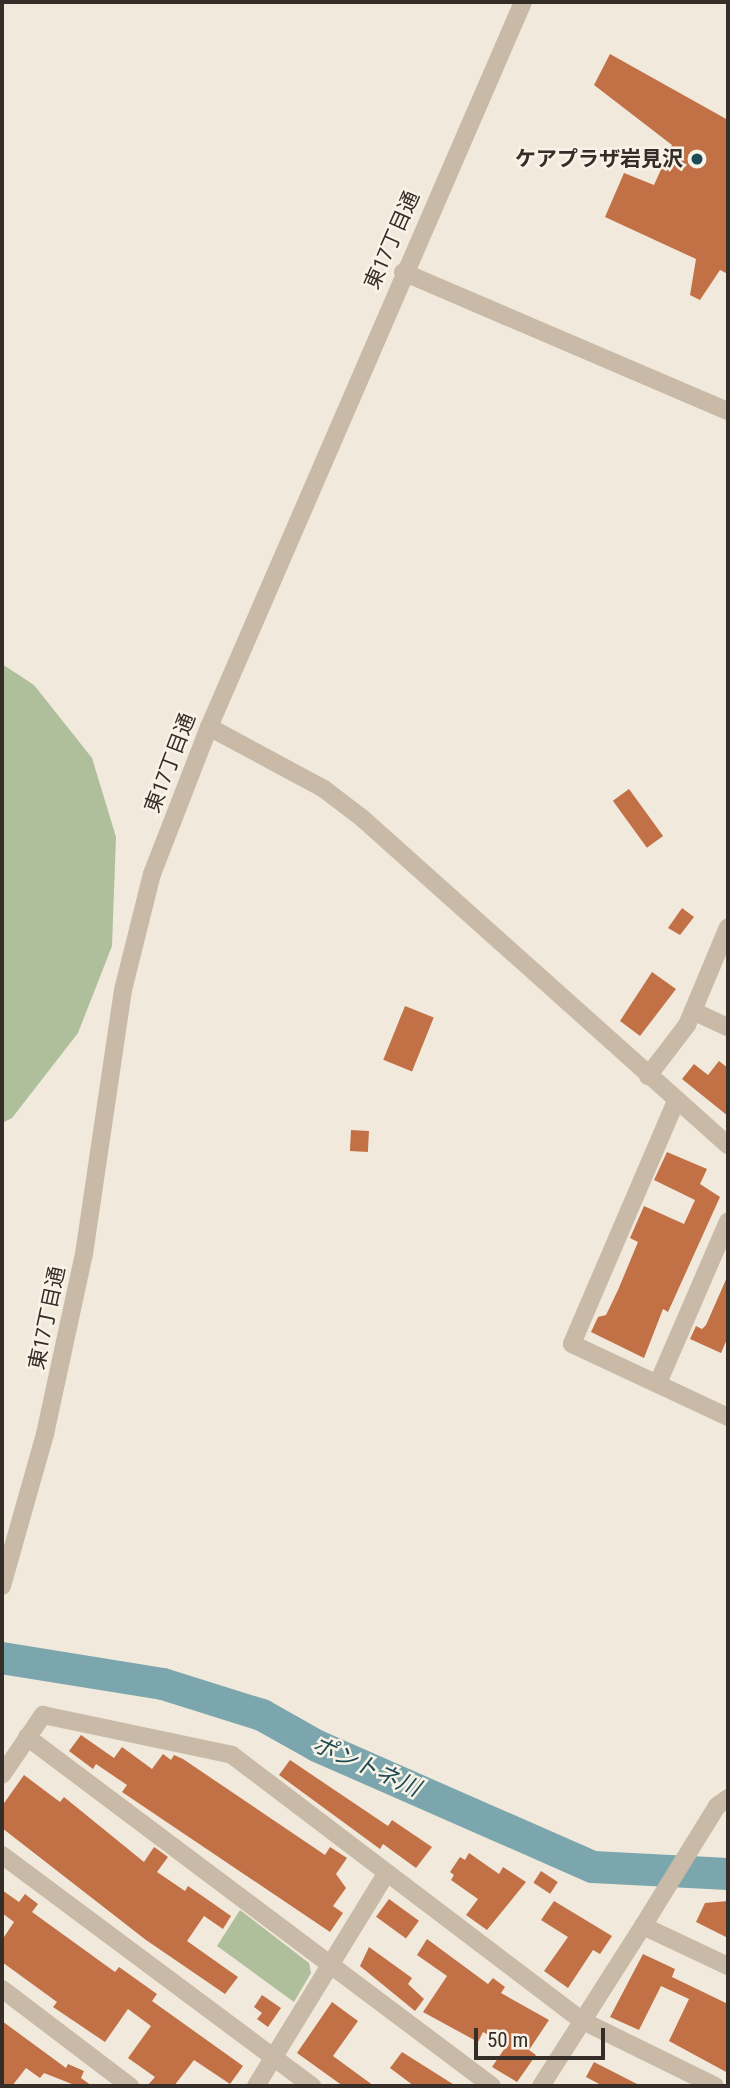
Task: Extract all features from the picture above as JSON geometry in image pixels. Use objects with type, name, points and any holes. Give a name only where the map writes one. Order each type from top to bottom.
[{"type":"street","name":"東17丁目通","points":[[2,1586],[45,1434],[84,1254],[123,990],[152,874],[209,727],[402,272],[523,2]]},
{"type":"street","points":[[402,272],[728,411]]},
{"type":"street","points":[[209,727],[324,789],[362,818],[728,1145]]},
{"type":"street","points":[[649,1076],[674,1046],[693,1012],[728,927]]},
{"type":"street","points":[[693,1012],[728,1027]]},
{"type":"street","points":[[676,1101],[572,1343],[728,1417]]},
{"type":"street","points":[[658,1383],[728,1221]]},
{"type":"street","points":[[2,1775],[43,1715],[232,1755],[583,2021],[715,2086]]},
{"type":"street","points":[[27,1737],[492,2086]]},
{"type":"street","points":[[541,2086],[690,1847],[717,1806],[728,1798]]},
{"type":"street","points":[[2,1855],[312,2086]]},
{"type":"street","points":[[256,2086],[386,1874]]},
{"type":"street","points":[[643,1926],[728,1966]]},
{"type":"street","points":[[2,1989],[130,2086]]},
{"type":"green space","points":[[2,664],[34,685],[92,758],[116,837],[112,946],[78,1033],[12,1118],[2,1123]]},
{"type":"green space","points":[[240,1910],[309,1963],[311,1973],[294,2002],[217,1946]]},
{"type":"building","name":"ケアプラザ岩見沢","points":[[610,54],[728,120],[728,274],[720,270],[700,300],[690,295],[696,259],[605,217],[624,173],[654,185],[672,145],[594,85]]},
{"type":"building","points":[[629,789],[663,836],[647,848],[613,801]]},
{"type":"building","points":[[682,908],[694,917],[680,935],[668,928]]},
{"type":"building","points":[[652,972],[676,989],[640,1036],[620,1021]]},
{"type":"building","points":[[405,1006],[434,1018],[412,1071],[383,1060]]},
{"type":"building","points":[[719,1061],[728,1068],[728,1116],[682,1079],[694,1064],[708,1075]]},
{"type":"building","points":[[351,1130],[369,1131],[368,1152],[350,1151]]},
{"type":"building","points":[[667,1152],[707,1169],[700,1184],[720,1197],[668,1312],[663,1309],[644,1358],[591,1332],[598,1317],[606,1315],[618,1290],[638,1242],[630,1238],[644,1206],[684,1224],[695,1200],[654,1180]]},
{"type":"building","points":[[728,1275],[728,1337],[721,1353],[690,1339],[696,1326],[702,1329],[706,1325]]},
{"type":"building","points":[[81,1735],[114,1758],[122,1747],[152,1769],[163,1754],[171,1760],[174,1755],[183,1759],[325,1855],[330,1847],[347,1858],[336,1874],[346,1888],[333,1906],[343,1913],[330,1932],[122,1792],[127,1785],[96,1764],[93,1769],[69,1751]]},
{"type":"building","points":[[290,1760],[388,1826],[392,1820],[432,1847],[416,1868],[383,1844],[380,1849],[279,1775]]},
{"type":"building","points":[[24,1775],[60,1802],[64,1797],[144,1862],[154,1847],[157,1849],[168,1857],[157,1872],[185,1891],[188,1886],[231,1916],[223,1929],[204,1916],[187,1941],[238,1977],[225,1994],[146,1940],[2,1828],[2,1806]]},
{"type":"building","points":[[469,1853],[499,1874],[503,1867],[526,1882],[487,1930],[466,1915],[478,1899],[451,1880],[454,1875],[450,1872],[460,1857],[465,1860]]},
{"type":"building","points":[[541,1871],[558,1882],[550,1894],[533,1883]]},
{"type":"building","points":[[2,1890],[19,1902],[25,1894],[38,1904],[32,1912],[115,1972],[119,1967],[157,1994],[152,2001],[243,2066],[230,2084],[194,2060],[174,2086],[147,2086],[155,2077],[128,2058],[151,2026],[128,2009],[105,2042],[53,2007],[57,2002],[2,1962],[2,1940],[14,1922],[2,1913]]},
{"type":"building","points":[[389,1899],[419,1921],[406,1939],[376,1917]]},
{"type":"building","points":[[554,1901],[612,1936],[600,1954],[593,1950],[568,1988],[544,1971],[568,1937],[541,1920]]},
{"type":"building","points":[[728,1901],[728,1938],[696,1922],[705,1903]]},
{"type":"building","points":[[427,1939],[488,1984],[493,1978],[505,1987],[501,1993],[549,2020],[529,2050],[536,2055],[517,2082],[492,2067],[507,2045],[483,2032],[478,2042],[423,2012],[447,1976],[417,1955]]},
{"type":"building","points":[[369,1947],[412,1978],[408,1984],[424,1999],[415,2011],[360,1966]]},
{"type":"building","points":[[643,1954],[675,1969],[672,1977],[728,2004],[728,2073],[669,2041],[689,1999],[661,1986],[639,2030],[610,2017]]},
{"type":"building","points":[[262,1995],[281,2008],[268,2027],[257,2019],[262,2013],[254,2007]]},
{"type":"building","points":[[332,2002],[358,2021],[333,2056],[374,2086],[343,2086],[297,2053]]},
{"type":"building","points":[[2,2021],[66,2068],[68,2064],[84,2071],[81,2078],[92,2086],[77,2086],[44,2073],[40,2078],[26,2068],[12,2086],[2,2086]]},
{"type":"building","points":[[402,2052],[456,2086],[414,2086],[390,2068]]},
{"type":"building","points":[[594,2062],[641,2086],[603,2086],[586,2077]]},
{"type":"waterway","name":"ポントネ川","points":[[2,1658],[163,1684],[262,1715],[317,1746],[593,1867],[728,1874]]},
{"type":"place","name":"ケアプラザ岩見沢","points":[[697,159]]}]
